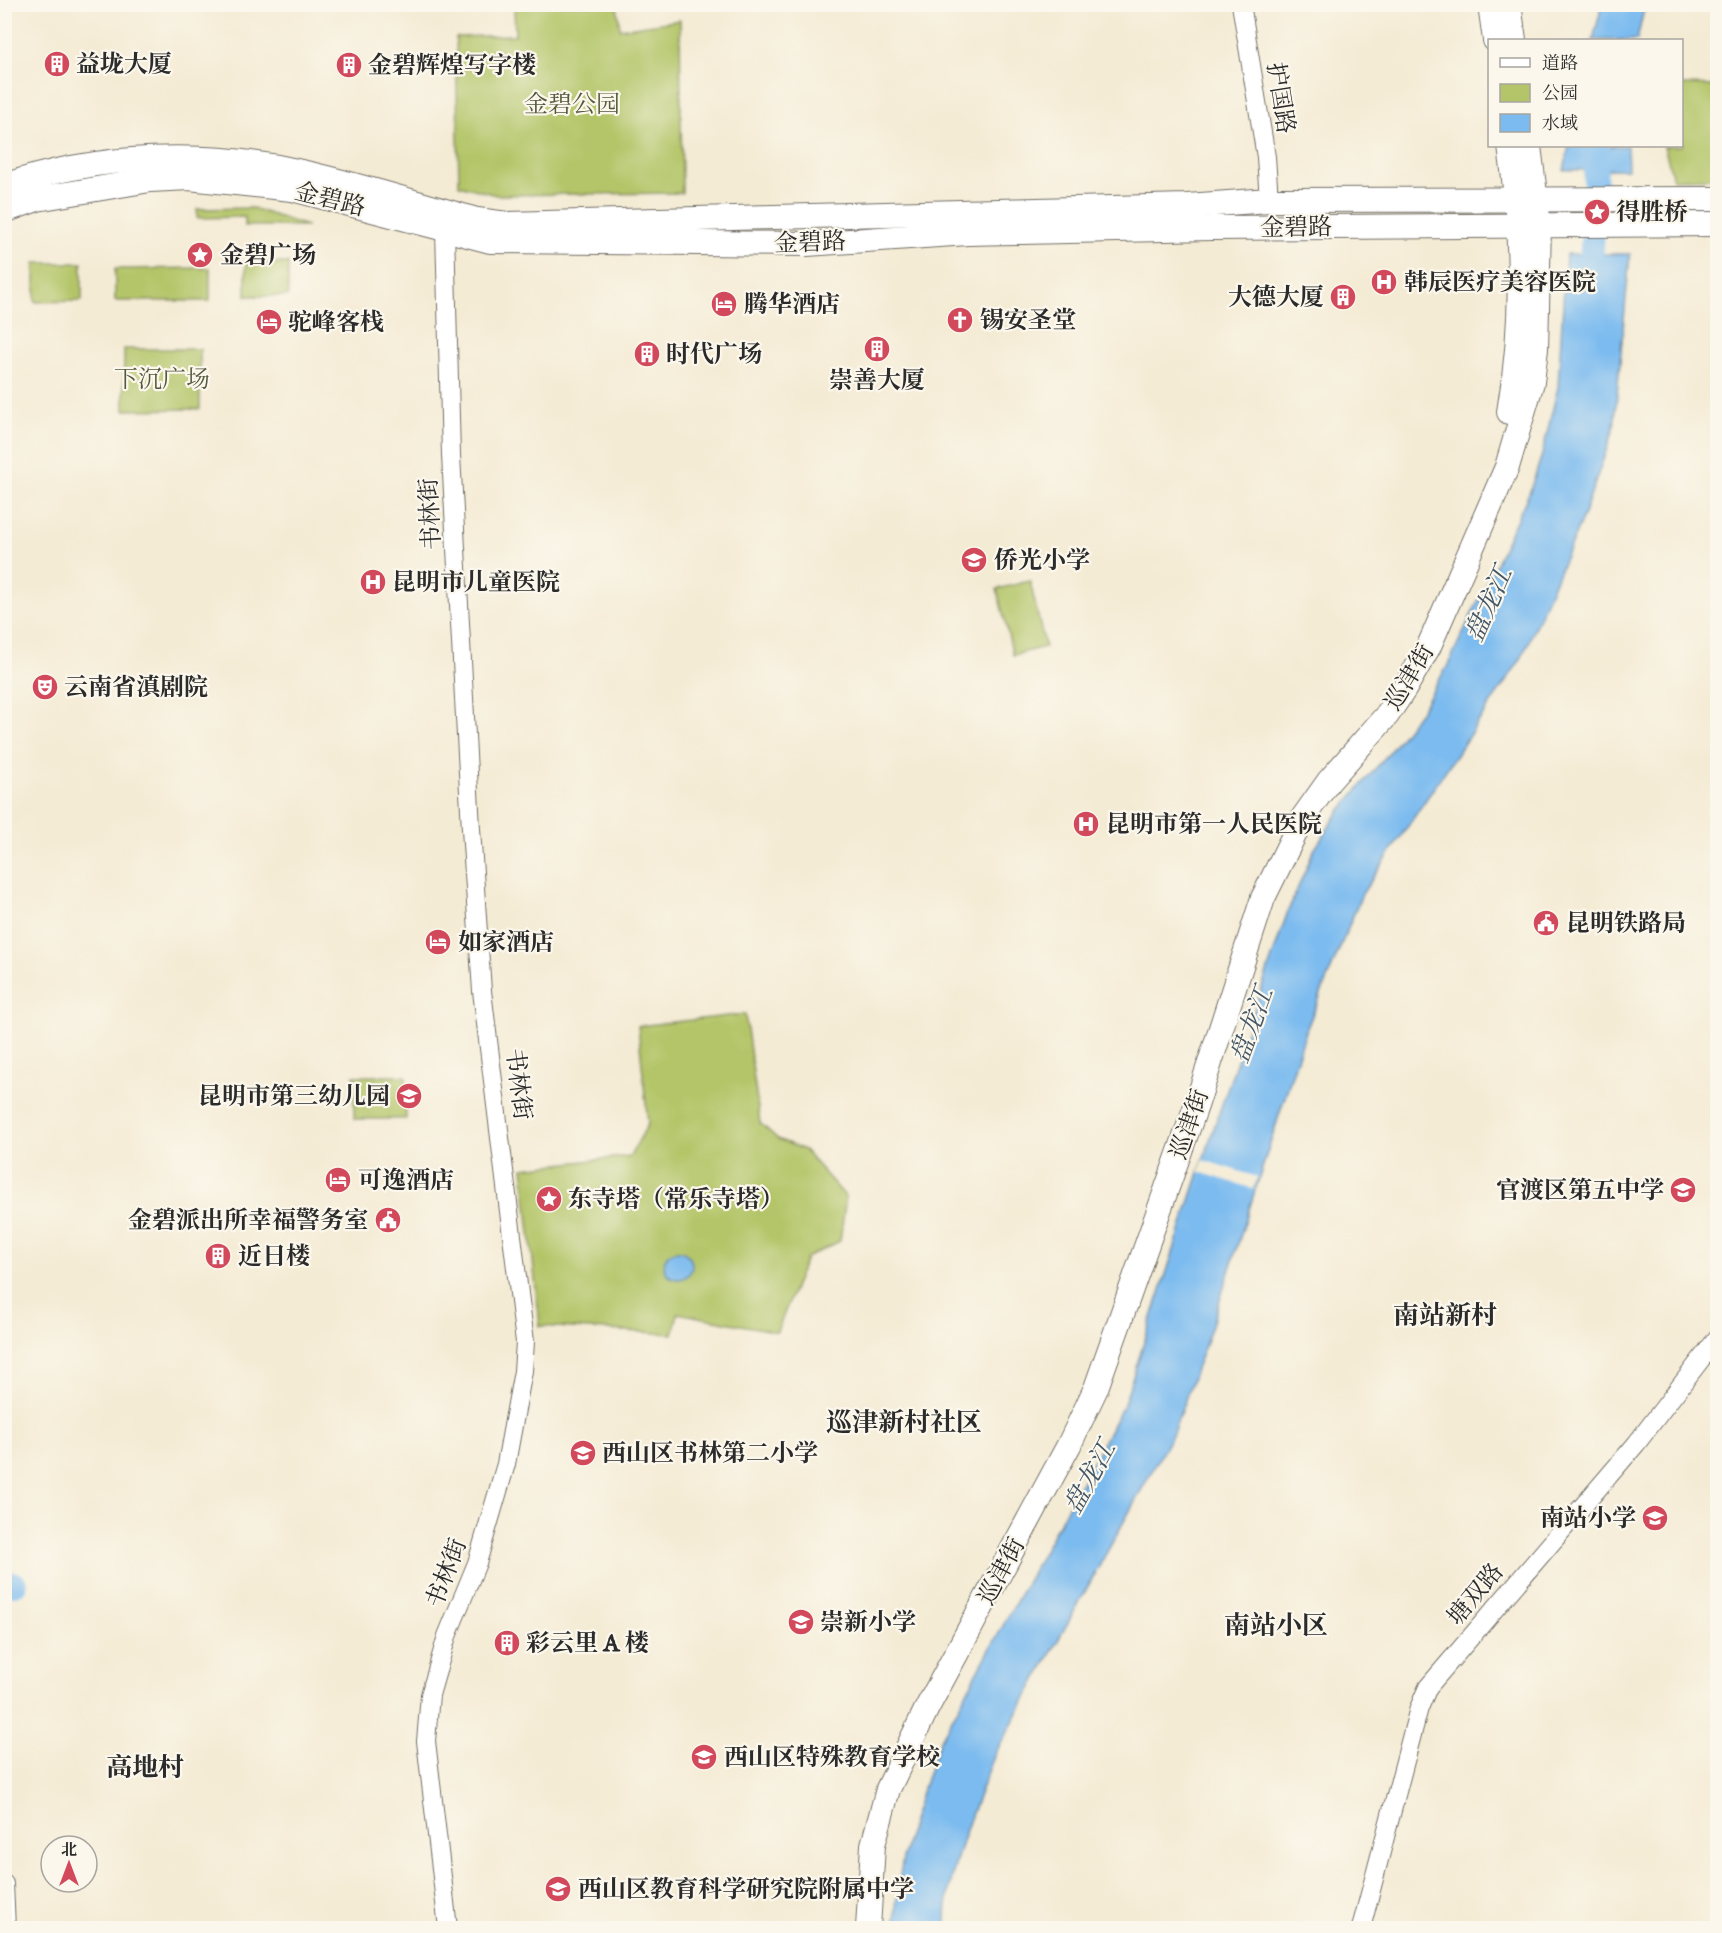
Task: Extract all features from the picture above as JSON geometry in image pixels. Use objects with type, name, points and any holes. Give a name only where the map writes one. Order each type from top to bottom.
[{"type":"main road","points":[[1490,4],[1495,39]]},
{"type":"main road","points":[[1509,4],[1514,39]]},
{"type":"main road","points":[[1510,147],[1536,226]]},
{"type":"main road","points":[[1526,200],[1529,147]]},
{"type":"main road","name":"金碧路","points":[[4,186],[28,178],[111,163],[197,159],[300,171],[477,220],[507,224],[1187,206],[1269,200],[1718,199]]},
{"type":"main road","name":"金碧路","points":[[4,211],[37,200],[150,180],[189,178],[292,189],[490,241],[681,245],[807,244],[968,233],[1177,228],[1718,224]]},
{"type":"main road","name":"巡津街","points":[[853,1929],[860,1843],[882,1768],[916,1699],[1038,1476],[1081,1388],[1165,1152],[1253,883],[1293,808],[1390,688],[1416,639],[1495,461],[1509,416],[1536,226]]},
{"type":"main road","name":"巡津街","points":[[868,1929],[873,1845],[888,1789],[928,1706],[1069,1445],[1096,1388],[1196,1107],[1263,898],[1302,819],[1329,781],[1387,715],[1420,663],[1507,467],[1532,382],[1536,349],[1536,226]]},
{"type":"street","name":"护国路","points":[[1241,4],[1266,157],[1269,200]]},
{"type":"street","name":"书林街","points":[[445,230],[451,454],[471,841],[482,991],[525,1342],[523,1371],[506,1464],[477,1563],[447,1636],[430,1695],[426,1741],[448,1929]]},
{"type":"street","name":"塘双路","points":[[1361,1929],[1419,1708],[1428,1687],[1636,1444],[1718,1337]]},
{"type":"street","points":[[4,1884],[6,1929]]},
{"type":"green space","name":"金碧公园","points":[[514,5],[617,5],[620,29],[680,20],[682,193],[496,195],[459,185],[456,37],[515,35]]},
{"type":"green space","points":[[1683,85],[1717,86],[1717,178],[1673,179],[1664,147],[1683,147]]},
{"type":"green space","points":[[252,208],[307,226],[245,226],[245,217],[197,218],[197,209]]},
{"type":"green space","points":[[35,263],[82,263],[82,301],[35,302]]},
{"type":"green space","points":[[246,263],[288,263],[288,296],[246,296]]},
{"type":"green space","points":[[210,268],[210,301],[115,301],[115,269]]},
{"type":"green space","name":"下沉广场","points":[[124,349],[200,349],[200,409],[124,410]]},
{"type":"green space","points":[[1030,581],[1045,647],[1013,655],[997,589]]},
{"type":"green space","points":[[745,1014],[760,1123],[778,1139],[804,1150],[846,1197],[840,1241],[806,1258],[777,1332],[678,1313],[673,1334],[540,1326],[523,1168],[630,1156],[648,1124],[638,1026]]},
{"type":"green space","points":[[354,1076],[406,1076],[406,1119],[354,1119]]},
{"type":"water","points":[[1602,5],[1645,5],[1637,39],[1593,39]]},
{"type":"water","points":[[1569,147],[1627,147],[1628,169],[1564,170]]},
{"type":"water","points":[[1566,254],[1630,254],[1614,428],[1583,517],[1521,659],[1362,894],[1307,1028],[1211,1328],[1173,1433],[995,1754],[956,1863],[950,1886],[946,1928],[895,1928],[899,1878],[909,1833],[940,1741],[1124,1404],[1203,1160],[1288,911],[1314,850],[1338,813],[1420,712],[1447,667],[1530,491],[1542,455],[1558,387]]},
{"type":"water","points":[[678,1251],[688,1255],[692,1265],[688,1275],[678,1279],[668,1275],[664,1265],[668,1255]]},
{"type":"pier","points":[[1203,1160],[1257,1177],[1254,1189],[1199,1172]]},
{"type":"waterway","name":"盘龙江","points":[[1590,287],[1597,147]]},
{"type":"waterway","points":[[4,1582],[15,1584]]},
{"type":"place","name":"益垅大厦","points":[[57,64]]},
{"type":"place","name":"金碧辉煌写字楼","points":[[349,65]]},
{"type":"place","name":"得胜桥","points":[[1597,212]]},
{"type":"place","name":"金碧广场","points":[[200,255]]},
{"type":"place","name":"韩辰医疗美容医院","points":[[1384,282]]},
{"type":"place","name":"大德大厦","points":[[1343,297]]},
{"type":"place","name":"腾华酒店","points":[[724,304]]},
{"type":"place","name":"锡安圣堂","points":[[960,320]]},
{"type":"place","name":"驼峰客栈","points":[[269,322]]},
{"type":"place","name":"崇善大厦","points":[[877,349]]},
{"type":"place","name":"时代广场","points":[[647,354]]},
{"type":"place","name":"侨光小学","points":[[974,560]]},
{"type":"place","name":"昆明市儿童医院","points":[[373,582]]},
{"type":"place","name":"云南省滇剧院","points":[[45,687]]},
{"type":"place","name":"昆明市第一人民医院","points":[[1086,824]]},
{"type":"place","name":"昆明铁路局","points":[[1546,923]]},
{"type":"place","name":"如家酒店","points":[[438,942]]},
{"type":"place","name":"昆明市第三幼儿园","points":[[409,1096]]},
{"type":"place","name":"可逸酒店","points":[[338,1180]]},
{"type":"place","name":"官渡区第五中学","points":[[1683,1190]]},
{"type":"place","name":"东寺塔（常乐寺塔）","points":[[549,1199]]},
{"type":"place","name":"金碧派出所幸福警务室","points":[[388,1220]]},
{"type":"place","name":"近日楼","points":[[218,1256]]},
{"type":"place","name":"西山区书林第二小学","points":[[583,1453]]},
{"type":"place","name":"南站小学","points":[[1655,1518]]},
{"type":"place","name":"崇新小学","points":[[801,1622]]},
{"type":"place","name":"彩云里 A 楼","points":[[507,1643]]},
{"type":"place","name":"西山区特殊教育学校","points":[[704,1757]]},
{"type":"place","name":"西山区教育科学研究院附属中学","points":[[558,1889]]},
{"type":"district","name":"南站新村","points":[[1445,1315]]},
{"type":"district","name":"巡津新村社区","points":[[904,1422]]},
{"type":"district","name":"南站小区","points":[[1276,1625]]},
{"type":"district","name":"高地村","points":[[145,1767]]}]
